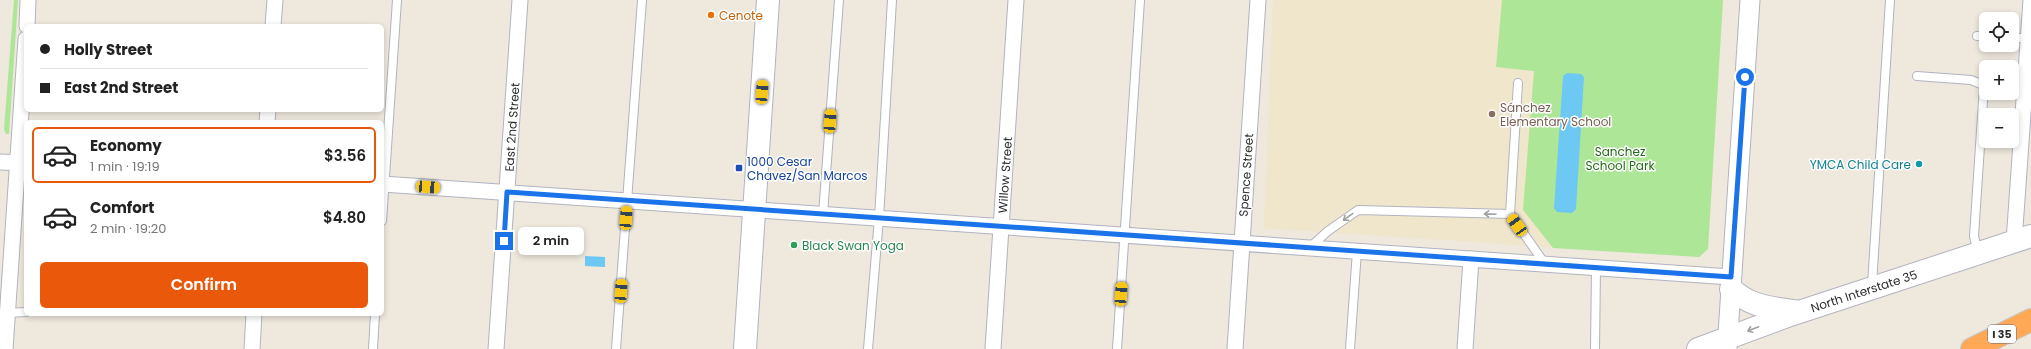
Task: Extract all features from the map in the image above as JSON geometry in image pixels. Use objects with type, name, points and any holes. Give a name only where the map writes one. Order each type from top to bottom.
[{"type":"highway","name":"I 35","points":[[1972,349],[2031,320]]},
{"type":"main road","points":[[745,349],[768,0]]},
{"type":"main road","points":[[1936,268],[1984,267],[2025,243]]},
{"type":"main road","name":"North Interstate 35","points":[[1698,349],[1727,344],[1800,312],[1872,288],[1979,254],[2025,243]]},
{"type":"main road","points":[[1731,283],[1743,299],[1758,305],[1800,312]]},
{"type":"street","points":[[27,24],[28,0]]},
{"type":"street","points":[[273,24],[275,0]]},
{"type":"street","name":"East 2nd Street","points":[[496,349],[520,0]]},
{"type":"street","name":"Willow Street","points":[[993,349],[1016,0]]},
{"type":"street","name":"Spence Street","points":[[1235,349],[1258,0]]},
{"type":"street","points":[[1727,344],[1750,0]]},
{"type":"street","points":[[2019,83],[2028,38],[2031,0]]},
{"type":"street","points":[[5,349],[7,313],[22,162],[24,100]]},
{"type":"street","points":[[2019,100],[2025,243]]},
{"type":"street","points":[[0,162],[22,162]]},
{"type":"street","points":[[384,184],[1544,264],[1596,268],[1731,283]]},
{"type":"street","points":[[1465,349],[1471,259]]},
{"type":"street","points":[[252,349],[254,316]]},
{"type":"lane","points":[[384,171],[397,0]]},
{"type":"lane","points":[[616,349],[642,0]]},
{"type":"lane","points":[[823,214],[839,0]]},
{"type":"lane","points":[[868,349],[879,218],[892,0]]},
{"type":"lane","points":[[1117,349],[1140,0]]},
{"type":"lane","points":[[1872,288],[1890,0]]},
{"type":"lane","points":[[2019,38],[2028,38]]},
{"type":"lane","points":[[1917,76],[1972,80],[1979,83]]},
{"type":"lane","points":[[1518,83],[1510,214],[1544,264]]},
{"type":"lane","points":[[1979,254],[1974,236],[1984,100]]},
{"type":"lane","points":[[1309,248],[1328,231],[1358,210],[1510,214]]},
{"type":"lane","points":[[1350,349],[1357,251]]},
{"type":"lane","points":[[1596,268],[1596,349]]},
{"type":"lane","points":[[7,313],[24,312]]},
{"type":"lane","points":[[373,349],[376,316]]},
{"type":"shaded area","name":"Sánchez Elementary School","points":[[1273,0],[1723,0],[1708,249],[1699,257],[1264,228]]},
{"type":"green space","points":[[14,0],[18,0],[9,134],[6,134],[4,129]]},
{"type":"green space","name":"Sanchez School Park","points":[[1502,0],[1723,0],[1708,249],[1699,257],[1553,248],[1523,210],[1534,71],[1496,67]]},
{"type":"water","points":[[1567,73],[1581,74],[1584,77],[1576,209],[1572,213],[1557,212],[1554,208],[1563,76]]},
{"type":"water","points":[[585,256],[605,257],[605,267],[585,266]]},
{"type":"place","name":"Cenote","points":[[711,15]]},
{"type":"place","name":"Sánchez Elementary School","points":[[1492,114]]},
{"type":"place","name":"YMCA Child Care","points":[[1919,164]]},
{"type":"place","name":"1000 Cesar Chavez/San Marcos","points":[[739,168]]},
{"type":"place","name":"Black Swan Yoga","points":[[794,245]]},
{"type":"route","points":[[504,241],[507,192],[1731,277],[1745,77]]}]
